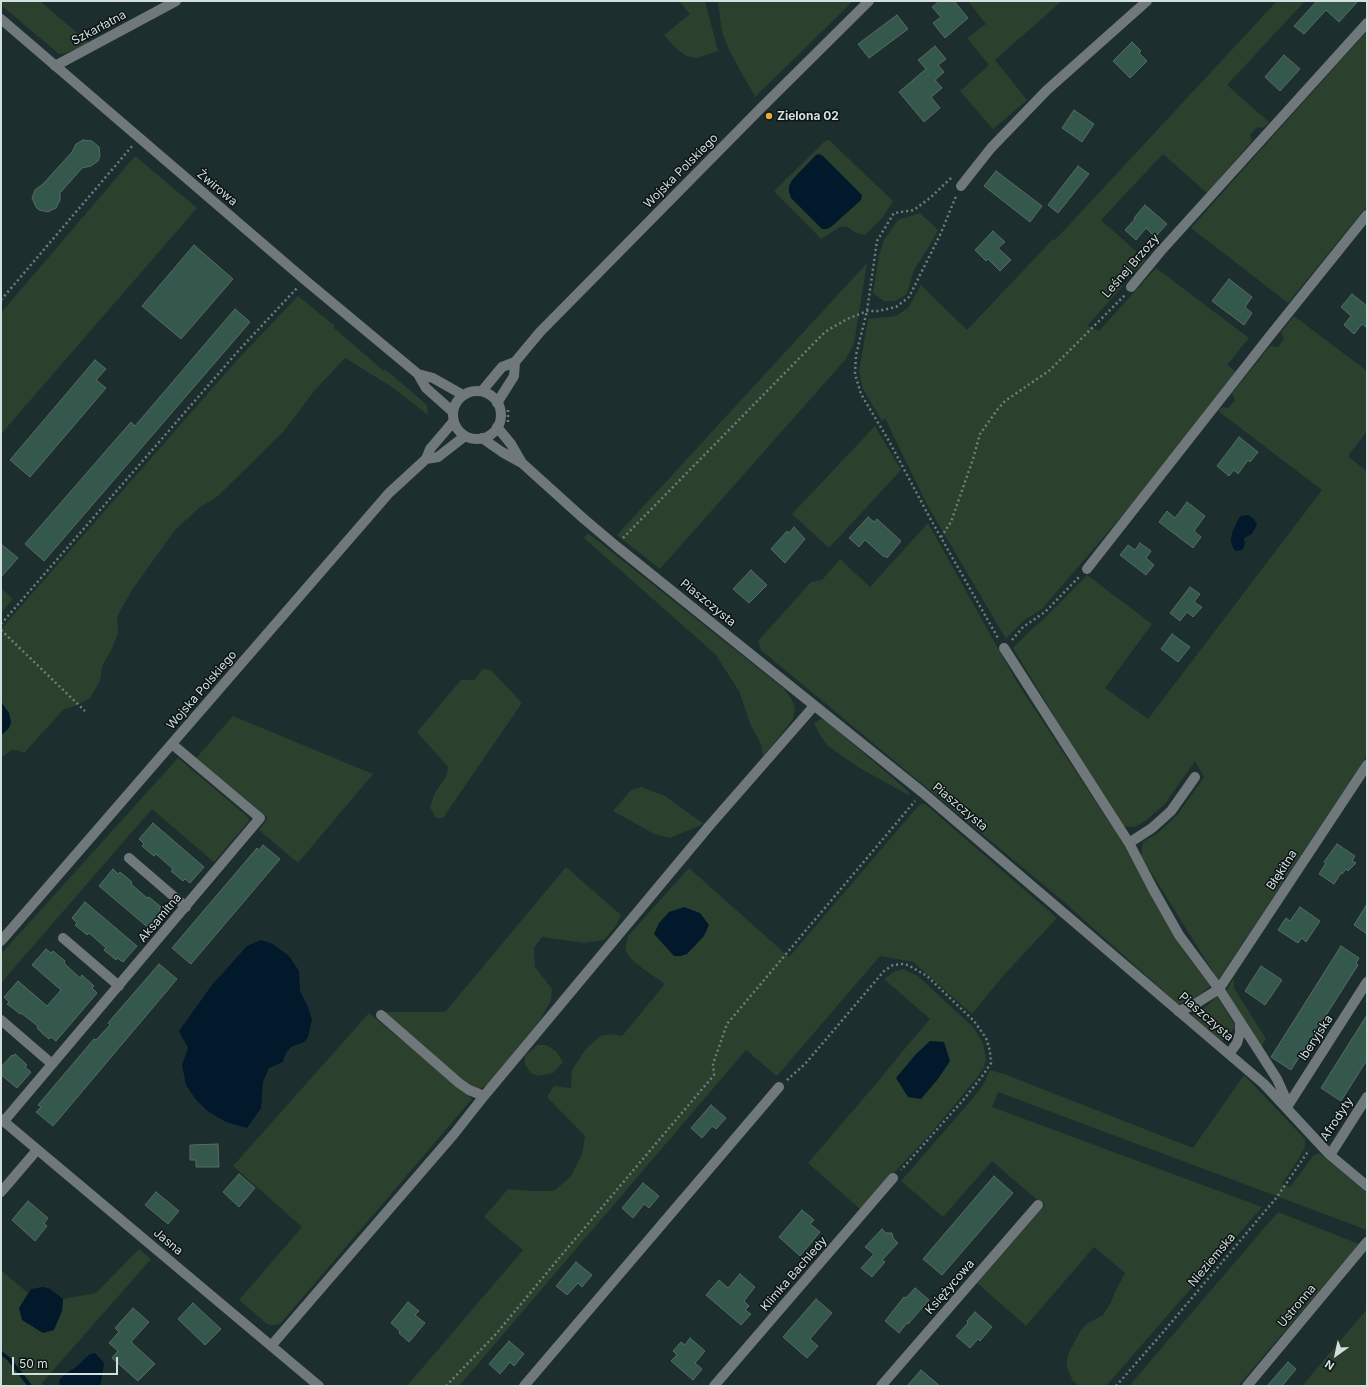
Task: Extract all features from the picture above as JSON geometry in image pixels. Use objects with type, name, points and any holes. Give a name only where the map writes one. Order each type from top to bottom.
[{"type":"street","name":"Szkarłatna","points":[[55,66],[176,1]]},
{"type":"street","name":"Wojska Polskiego","points":[[482,391],[502,367],[515,362],[540,332],[869,1]]},
{"type":"street","points":[[960,186],[991,148],[1046,90],[1147,1]]},
{"type":"street","name":"Żwirowa","points":[[1,19],[305,280],[418,374],[426,388],[453,417]]},
{"type":"street","name":"Leśnej Brzozy","points":[[1131,287],[1160,252],[1367,23]]},
{"type":"street","points":[[1087,569],[1367,215]]},
{"type":"street","name":"Wojska Polskiego","points":[[497,403],[514,376],[515,362]]},
{"type":"street","name":"Żwirowa","points":[[418,374],[433,378],[463,395]]},
{"type":"street","points":[[473,391],[482,391],[490,395],[497,403],[501,414],[500,421],[497,428],[492,433],[482,438],[465,436],[459,431],[453,417],[454,405],[463,395],[473,391]]},
{"type":"street","name":"Wojska Polskiego","points":[[1,941],[389,493],[426,459],[430,448],[453,417]]},
{"type":"street","name":"Piaszczysta","points":[[497,428],[511,444],[522,463]]},
{"type":"street","name":"Wojska Polskiego","points":[[426,459],[438,457],[465,436]]},
{"type":"street","name":"Piaszczysta","points":[[482,438],[522,463],[616,546],[922,792],[1264,1084],[1330,1155],[1367,1186]]},
{"type":"street","points":[[1004,648],[1129,843],[1152,889],[1179,935],[1219,989],[1276,1080],[1286,1099],[1287,1107]]},
{"type":"street","points":[[271,1346],[454,1134],[710,825],[814,706]]},
{"type":"street","name":"Aksamitna","points":[[2,1120],[119,986],[260,818],[172,744]]},
{"type":"street","name":"Błękitna","points":[[1219,989],[1367,765]]},
{"type":"street","points":[[1129,843],[1152,828],[1171,811],[1195,777]]},
{"type":"street","points":[[129,858],[186,907]]},
{"type":"street","points":[[63,938],[119,986]]},
{"type":"street","name":"Iberyjska","points":[[1287,1107],[1367,982]]},
{"type":"street","points":[[1178,1011],[1192,1006],[1219,989]]},
{"type":"street","points":[[381,1016],[459,1083],[469,1090],[484,1096]]},
{"type":"street","points":[[1,1020],[52,1064]]},
{"type":"street","points":[[1229,1054],[1237,1043],[1240,1033],[1240,1024]]},
{"type":"street","points":[[524,1386],[780,1087]]},
{"type":"street","name":"Afrodyty","points":[[1330,1155],[1367,1097]]},
{"type":"street","name":"Jasna","points":[[2,1120],[319,1386]]},
{"type":"street","points":[[1,1192],[37,1150]]},
{"type":"street","name":"Klimka Bachledy","points":[[714,1386],[893,1178]]},
{"type":"street","name":"Księżycowa","points":[[881,1386],[1038,1205]]},
{"type":"street","name":"Ustronna","points":[[1246,1386],[1367,1242]]},
{"type":"path","points":[[1,300],[139,138]]},
{"type":"path","points":[[951,178],[930,198],[914,210],[894,212],[877,241],[867,311],[856,355],[855,374],[861,394],[889,441],[1004,648],[1023,628],[1045,612],[1087,569]]},
{"type":"path","points":[[616,546],[825,332],[847,319],[867,311],[878,311],[896,307],[909,297],[941,233],[960,186]]},
{"type":"path","points":[[1,624],[239,350],[305,280]]},
{"type":"path","name":"Leśnej Brzozy","points":[[941,537],[951,522],[980,434],[997,410],[1005,401],[1050,370],[1116,305],[1131,287]]},
{"type":"path","points":[[508,402],[508,428]]},
{"type":"path","points":[[1,630],[85,711]]},
{"type":"path","points":[[446,1386],[496,1334],[714,1075],[714,1064],[727,1024],[922,792]]},
{"type":"path","points":[[780,1087],[805,1064],[884,971],[893,965],[902,964],[908,965],[927,976],[974,1021],[986,1038],[990,1051],[991,1063],[964,1099],[893,1178]]},
{"type":"path","name":"Nieziemska","points":[[1116,1386],[1277,1197],[1316,1141]]},
{"type":"green space","points":[[1,1],[40,1],[89,43],[66,53],[59,54],[1,5]]},
{"type":"green space","points":[[679,1],[705,1],[718,51],[697,58],[686,56],[664,35],[690,14]]},
{"type":"green space","points":[[718,1],[853,1],[755,97],[729,50],[722,32]]},
{"type":"green space","points":[[968,1],[1062,1],[995,60],[1027,100],[993,129],[960,91],[989,65],[967,38],[986,24]]},
{"type":"green space","points":[[1277,1],[1305,1],[1227,85],[1269,122],[1263,128],[1257,127],[1250,135],[1252,141],[1207,193],[1163,154],[1101,220],[1146,260],[1136,270],[1131,270],[1120,282],[1122,287],[1087,326],[1099,331],[1156,268],[1249,338],[1227,365],[1238,373],[1127,510],[1042,609],[1023,621],[1006,639],[926,503],[885,418],[882,421],[863,389],[859,372],[868,319],[896,316],[908,308],[921,285],[967,330],[1053,239],[1055,240]]},
{"type":"green space","points":[[1367,31],[1367,206],[1288,303],[1191,228]]},
{"type":"green space","points":[[829,140],[893,201],[883,217],[865,235],[856,233],[846,226],[840,227],[821,239],[774,191],[825,141]]},
{"type":"green space","points":[[135,156],[197,208],[1,434],[1,313]]},
{"type":"green space","points":[[920,213],[938,230],[914,270],[907,293],[895,301],[884,301],[873,293],[879,255],[884,240],[898,220]]},
{"type":"green space","points":[[867,263],[854,344],[845,360],[660,569],[617,535]]},
{"type":"green space","points":[[298,296],[335,326],[334,328],[384,371],[385,369],[427,405],[428,415],[392,387],[345,358],[315,390],[284,431],[218,496],[199,508],[175,530],[132,590],[117,617],[118,633],[111,651],[102,666],[100,681],[90,698],[75,706],[64,709],[24,753],[17,750],[11,750],[1,758],[1,629],[239,358]]},
{"type":"green space","points":[[1294,316],[1367,371],[1367,431],[1348,456],[1367,472],[1367,756],[1218,980],[1141,856],[1143,842],[1158,833],[1178,814],[1204,777],[1195,761],[1165,804],[1145,821],[1135,827],[1121,826],[1013,648],[1087,575],[1152,624],[1105,688],[1148,719],[1322,490],[1218,411],[1222,407],[1228,408],[1235,400],[1232,393],[1270,346],[1278,347],[1284,339],[1281,332]]},
{"type":"green space","points":[[875,426],[901,470],[829,548],[792,514]]},
{"type":"green space","points":[[928,523],[1018,684],[1119,837],[1187,955],[1210,986],[1190,1001],[1178,1004],[1064,902],[761,650],[758,641],[811,582],[822,580],[840,559],[870,587]]},
{"type":"green space","points":[[588,533],[783,688],[791,698],[795,708],[793,719],[763,757],[761,744],[751,726],[739,691],[715,654],[584,538]]},
{"type":"green space","points":[[1,588],[13,599],[1,613]]},
{"type":"green space","points":[[483,669],[491,670],[522,703],[443,818],[436,818],[430,807],[435,793],[447,775],[448,767],[417,732],[461,680],[474,680]]},
{"type":"green space","points":[[233,716],[373,774],[298,863],[259,830],[268,818],[196,758]]},
{"type":"green space","points":[[821,719],[826,721],[908,791],[910,796],[858,767],[828,746],[814,723]]},
{"type":"green space","points":[[178,758],[248,817],[249,821],[214,862],[152,809],[1,983],[1,954]]},
{"type":"green space","points":[[641,787],[665,796],[704,824],[670,838],[654,834],[613,811],[631,790]]},
{"type":"green space","points":[[920,804],[925,804],[1057,918],[1002,977],[972,1014],[913,962],[880,956],[777,1076],[746,1050],[459,1386],[407,1386],[523,1250],[484,1217],[508,1189],[554,1191],[571,1176],[582,1154],[585,1136],[547,1097],[554,1086],[571,1088],[572,1070],[585,1050],[600,1036],[612,1034],[622,1036],[665,984],[631,959],[625,950],[628,936],[689,868],[789,957]]},
{"type":"green space","points":[[566,867],[621,915],[616,926],[604,940],[584,943],[542,937],[534,948],[535,967],[552,989],[551,1000],[540,1020],[488,1084],[478,1090],[465,1085],[382,1012],[445,1012]]},
{"type":"green space","points":[[903,969],[918,976],[973,1027],[983,1043],[986,1059],[984,1067],[976,1079],[932,1132],[860,1209],[808,1163],[930,1019],[884,979],[894,972]]},
{"type":"green space","points":[[1234,978],[1234,988],[1266,1039],[1261,1047],[1226,991]]},
{"type":"green space","points":[[1217,996],[1236,1027],[1221,1041],[1191,1015],[1207,1006]]},
{"type":"green space","points":[[369,1013],[472,1099],[280,1324],[267,1324],[239,1300],[302,1227],[233,1166]]},
{"type":"green space","points":[[537,1045],[546,1045],[556,1051],[563,1062],[553,1073],[538,1076],[531,1073],[525,1065],[525,1056]]},
{"type":"green space","points":[[990,1070],[1004,1074],[1193,1148],[1244,1075],[1305,1139],[1305,1147],[1282,1184],[1290,1187],[1313,1156],[1319,1153],[1367,1193],[1367,1230],[998,1092],[992,1107],[1262,1207],[1106,1386],[1079,1386],[1073,1381],[1067,1368],[1069,1352],[1081,1330],[1088,1323],[1103,1315],[1125,1273],[1094,1247],[1026,1326],[977,1283],[1045,1205],[992,1161],[943,1217],[901,1181],[973,1098],[983,1085]]},
{"type":"green space","points":[[1278,1212],[1359,1244],[1238,1386],[1129,1386]]},
{"type":"green space","points":[[139,1249],[151,1259],[42,1383],[44,1386],[4,1386],[1,1382],[1,1270],[28,1293],[19,1308],[62,1311],[63,1299],[96,1293]]},
{"type":"green space","points":[[1367,1309],[1367,1384],[1365,1386],[1302,1386]]},
{"type":"water","points":[[819,154],[823,156],[862,195],[861,200],[827,229],[822,229],[791,198],[789,192],[789,186],[792,180],[816,155]]},
{"type":"water","points":[[1248,515],[1254,519],[1257,525],[1252,534],[1244,538],[1245,545],[1242,550],[1236,551],[1233,548],[1231,541],[1232,533],[1239,518],[1241,516]]},
{"type":"water","points":[[1,702],[9,713],[11,722],[9,728],[3,734],[1,734]]},
{"type":"water","points":[[684,907],[700,913],[709,925],[704,936],[687,954],[674,956],[654,934],[659,923],[669,912]]},
{"type":"water","points":[[261,940],[273,944],[289,956],[299,971],[300,991],[308,1007],[312,1020],[308,1037],[304,1042],[291,1047],[286,1053],[283,1062],[269,1068],[263,1082],[261,1108],[247,1128],[226,1122],[209,1112],[196,1100],[186,1085],[182,1065],[188,1048],[179,1031],[212,985],[247,946]]},
{"type":"water","points":[[930,1041],[944,1042],[950,1061],[938,1079],[921,1099],[908,1097],[896,1078],[916,1054]]},
{"type":"water","points":[[43,1287],[50,1289],[63,1299],[62,1311],[54,1330],[43,1333],[22,1320],[19,1308],[31,1289]]},
{"type":"water","points":[[95,1353],[104,1363],[101,1383],[99,1386],[60,1386],[59,1381],[64,1375],[76,1367],[90,1354]]},
{"type":"building","points":[[940,1],[954,1],[968,18],[945,38],[933,23],[941,17],[932,7]]},
{"type":"building","points":[[1317,1],[1358,1],[1339,22],[1326,10],[1304,34],[1294,26]]},
{"type":"building","points":[[897,15],[908,29],[869,58],[858,44]]},
{"type":"building","points":[[1132,42],[1141,51],[1139,53],[1147,61],[1130,78],[1113,61]]},
{"type":"building","points":[[935,46],[946,59],[938,65],[944,72],[935,80],[942,88],[931,97],[940,108],[924,122],[899,92],[926,69],[918,60]]},
{"type":"building","points":[[1284,55],[1300,69],[1280,91],[1265,77]]},
{"type":"building","points":[[1074,110],[1094,124],[1082,142],[1062,128]]},
{"type":"building","points":[[83,140],[92,141],[99,147],[100,156],[98,161],[91,166],[82,168],[60,193],[60,200],[56,208],[48,212],[39,210],[32,198],[35,190],[43,184],[72,152],[76,144]]},
{"type":"building","points":[[1078,166],[1089,174],[1058,213],[1048,205]]},
{"type":"building","points":[[996,171],[1042,206],[1030,222],[984,186]]},
{"type":"building","points":[[1145,205],[1167,224],[1155,237],[1146,228],[1136,240],[1125,230]]},
{"type":"building","points":[[993,231],[1005,242],[998,248],[1011,260],[1000,271],[988,259],[986,261],[975,250]]},
{"type":"building","points":[[194,245],[233,279],[181,339],[142,306]]},
{"type":"building","points":[[1229,279],[1252,297],[1245,307],[1252,313],[1244,325],[1212,301]]},
{"type":"building","points":[[1352,294],[1367,306],[1367,328],[1362,324],[1354,334],[1344,325],[1351,316],[1341,307]]},
{"type":"building","points":[[235,309],[250,322],[44,561],[25,544],[131,422],[135,426]]},
{"type":"building","points":[[95,360],[106,369],[96,380],[106,388],[30,477],[10,460]]},
{"type":"building","points":[[1239,437],[1258,452],[1250,462],[1248,460],[1238,474],[1234,470],[1229,476],[1217,466]]},
{"type":"building","points":[[1187,502],[1205,516],[1194,531],[1201,537],[1193,548],[1159,522],[1167,511],[1175,518]]},
{"type":"building","points":[[868,517],[874,522],[877,519],[901,541],[887,558],[865,540],[859,547],[849,538]]},
{"type":"building","points":[[794,527],[805,539],[785,563],[771,549],[787,531],[789,533]]},
{"type":"building","points":[[1140,543],[1151,551],[1146,558],[1154,565],[1146,575],[1120,555],[1128,545],[1135,550]]},
{"type":"building","points":[[1,544],[18,558],[1,577]]},
{"type":"building","points":[[751,570],[767,585],[749,603],[733,589]]},
{"type":"building","points":[[1190,587],[1200,594],[1194,602],[1202,607],[1193,617],[1187,612],[1180,621],[1170,613]]},
{"type":"building","points":[[1172,634],[1190,647],[1178,662],[1161,649]]},
{"type":"building","points":[[153,823],[204,867],[190,883],[185,879],[183,881],[171,871],[173,869],[156,854],[154,856],[142,846],[144,844],[139,839]]},
{"type":"building","points":[[1337,844],[1355,856],[1352,861],[1356,863],[1348,871],[1346,869],[1342,874],[1341,873],[1334,884],[1319,874],[1326,863],[1324,862]]},
{"type":"building","points":[[263,845],[280,859],[191,964],[172,948],[257,848],[259,850]]},
{"type":"building","points":[[113,869],[118,874],[120,872],[132,882],[131,884],[147,898],[149,897],[161,907],[159,909],[165,913],[151,930],[99,886]]},
{"type":"building","points":[[85,902],[137,946],[123,962],[117,958],[116,960],[104,950],[106,948],[89,933],[87,935],[75,925],[77,923],[72,918]]},
{"type":"building","points":[[1367,904],[1367,934],[1354,925]]},
{"type":"building","points":[[1300,907],[1320,921],[1306,942],[1302,938],[1298,943],[1278,930],[1286,918],[1290,921]]},
{"type":"building","points":[[1341,946],[1359,958],[1356,963],[1358,965],[1291,1070],[1271,1057]]},
{"type":"building","points":[[46,949],[51,953],[53,951],[65,961],[64,963],[80,978],[82,975],[94,986],[92,988],[97,993],[56,1041],[51,1037],[49,1039],[37,1028],[38,1026],[7,1004],[9,1002],[4,997],[18,981],[47,1006],[61,990],[32,965]]},
{"type":"building","points":[[159,964],[177,979],[53,1126],[36,1112],[41,1107],[38,1105],[94,1039],[96,1040],[110,1025],[108,1023]]},
{"type":"building","points":[[1261,966],[1282,980],[1265,1005],[1245,991]]},
{"type":"building","points":[[1367,1015],[1367,1060],[1341,1101],[1321,1088]]},
{"type":"building","points":[[15,1054],[27,1065],[25,1067],[31,1072],[17,1088],[1,1075],[1,1067],[12,1055],[13,1056]]},
{"type":"building","points":[[711,1105],[726,1118],[716,1129],[712,1126],[702,1138],[691,1128]]},
{"type":"building","points":[[218,1144],[219,1167],[196,1167],[196,1160],[190,1160],[190,1145]]},
{"type":"building","points":[[239,1174],[255,1188],[239,1207],[223,1192]]},
{"type":"building","points":[[994,1176],[1013,1193],[942,1275],[923,1259]]},
{"type":"building","points":[[643,1183],[659,1196],[649,1208],[644,1204],[633,1218],[622,1208]]},
{"type":"building","points":[[156,1192],[179,1211],[168,1224],[145,1205]]},
{"type":"building","points":[[28,1201],[48,1218],[44,1223],[47,1226],[35,1241],[12,1220]]},
{"type":"building","points":[[802,1210],[814,1220],[810,1224],[820,1232],[800,1256],[779,1237]]},
{"type":"building","points":[[882,1229],[886,1233],[892,1233],[893,1238],[898,1243],[882,1260],[885,1262],[872,1277],[861,1268],[874,1254],[865,1247]]},
{"type":"building","points":[[576,1262],[592,1275],[582,1287],[578,1283],[567,1295],[556,1286]]},
{"type":"building","points":[[740,1274],[755,1287],[744,1301],[749,1306],[745,1310],[751,1314],[741,1325],[706,1295],[719,1280],[728,1288]]},
{"type":"building","points":[[915,1288],[929,1300],[899,1333],[885,1321],[904,1297],[906,1298]]},
{"type":"building","points":[[816,1299],[832,1313],[810,1339],[818,1346],[807,1358],[783,1337]]},
{"type":"building","points":[[408,1302],[419,1311],[415,1315],[425,1323],[409,1342],[391,1323]]},
{"type":"building","points":[[193,1303],[221,1329],[205,1345],[178,1319]]},
{"type":"building","points":[[133,1308],[149,1322],[131,1342],[155,1364],[138,1381],[112,1358],[118,1351],[109,1343],[119,1332],[115,1328]]},
{"type":"building","points":[[975,1312],[992,1327],[980,1341],[978,1339],[970,1348],[956,1336],[968,1323],[967,1321]]},
{"type":"building","points":[[690,1338],[705,1351],[695,1363],[702,1369],[693,1380],[671,1361],[677,1355],[673,1351],[681,1342],[685,1345]]},
{"type":"building","points":[[509,1341],[524,1354],[514,1366],[510,1362],[500,1374],[489,1364]]},
{"type":"building","points":[[1288,1362],[1296,1369],[1282,1386],[1267,1386]]},
{"type":"building","points":[[921,1370],[940,1386],[907,1386]]},
{"type":"waterway","points":[[1,1353],[9,1359],[30,1386]]},
{"type":"place","name":"Zielona 02","points":[[769,116]]}]
